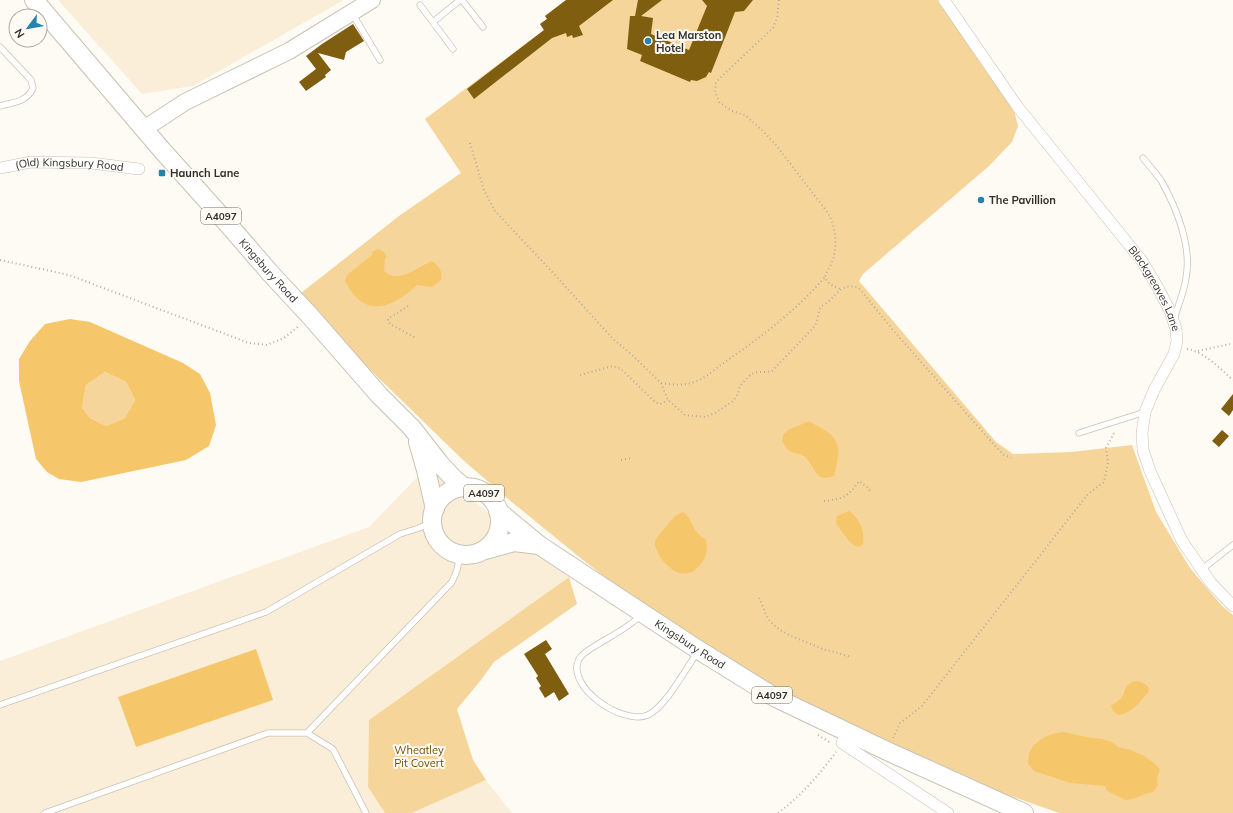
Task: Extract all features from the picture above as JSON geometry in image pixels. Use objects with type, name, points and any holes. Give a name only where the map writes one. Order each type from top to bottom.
[{"type":"main road","name":"Kingsbury Road","points":[[34,0],[271,274],[311,317],[379,395],[412,428],[440,464],[454,479],[464,487],[477,489],[488,495],[496,505],[498,511],[539,544],[696,649],[776,698],[845,738],[887,751],[1024,813]]},
{"type":"main road","name":"Kingsbury Road","points":[[412,428],[426,470],[434,515],[435,533],[440,543],[449,550],[460,555],[472,555],[514,542],[539,544]]},
{"type":"main road","name":"A4097","points":[[434,515],[442,498],[452,491],[464,487]]},
{"type":"main road","name":"A4097","points":[[485,550],[494,542],[499,530],[500,517],[498,511]]},
{"type":"street","points":[[144,129],[185,102],[289,51],[372,0]]},
{"type":"street","name":"Blackgreaves Lane","points":[[944,0],[1016,106],[1142,261],[1170,311],[1176,329],[1176,348],[1154,390],[1145,412],[1142,433],[1142,450],[1152,477],[1182,541],[1211,583],[1233,606]]},
{"type":"street","name":"(Old) Kingsbury Road","points":[[0,168],[30,162],[91,163],[139,169]]},
{"type":"street","name":"Kingsbury Road","points":[[845,738],[948,813]]},
{"type":"lane","points":[[433,22],[461,0],[483,27]]},
{"type":"lane","points":[[420,5],[453,49]]},
{"type":"lane","points":[[351,13],[380,60]]},
{"type":"lane","points":[[0,47],[31,80],[33,88],[30,95],[24,99],[0,106]]},
{"type":"lane","points":[[1143,158],[1161,181],[1176,210],[1188,257],[1186,278],[1174,321]]},
{"type":"lane","points":[[1079,433],[1145,412]]},
{"type":"lane","points":[[0,706],[266,612],[400,534],[419,528],[434,515]]},
{"type":"lane","points":[[1201,570],[1233,545]]},
{"type":"lane","points":[[306,733],[452,582],[460,555]]},
{"type":"lane","points":[[642,613],[631,624],[590,649],[580,658],[576,668],[582,683],[595,700],[606,707],[628,716],[642,717],[649,714],[655,710],[669,695],[695,656],[696,649]]},
{"type":"lane","points":[[45,813],[268,733],[306,733],[333,749],[366,813]]},
{"type":"path","points":[[661,383],[674,385],[698,380],[749,345],[789,313],[816,288],[825,277],[835,252],[835,232],[833,222],[828,213],[763,131],[745,115],[732,111],[719,102],[715,90],[716,82],[722,75],[773,28],[777,18],[779,0]]},
{"type":"path","points":[[470,143],[479,169],[484,190],[495,211],[612,338],[661,383],[668,400],[685,415],[706,417],[726,407],[733,401],[738,394],[740,386],[751,374],[772,371],[815,326],[821,308],[840,289],[847,286],[853,286],[859,288],[892,329],[997,448],[1004,455],[1011,458]]},
{"type":"path","points":[[0,260],[69,275],[249,343],[267,345],[284,338],[311,317]]},
{"type":"path","points":[[825,277],[826,281],[840,289]]},
{"type":"path","points":[[408,306],[393,314],[388,321],[390,324],[416,338]]},
{"type":"path","points":[[1197,351],[1230,344]]},
{"type":"path","points":[[1176,348],[1197,351],[1233,380]]},
{"type":"path","points":[[580,374],[613,366],[621,368],[655,402],[660,404],[668,400]]},
{"type":"path","points":[[887,751],[900,723],[922,706],[1088,494],[1104,482],[1108,462],[1106,448],[1120,419]]},
{"type":"path","points":[[622,460],[632,458]]},
{"type":"path","points":[[824,501],[836,500],[849,494],[859,481],[871,492]]},
{"type":"path","points":[[759,598],[769,620],[782,631],[825,650],[851,657]]},
{"type":"path","points":[[778,813],[792,803],[813,782],[845,738]]},
{"type":"shaded area","points":[[58,0],[344,0],[193,86],[142,94]]},
{"type":"shaded area","points":[[378,249],[383,251],[387,256],[385,259],[384,271],[389,275],[401,276],[408,274],[432,261],[440,269],[441,280],[432,287],[417,285],[397,300],[388,304],[378,306],[369,305],[361,301],[352,293],[345,281],[347,275],[372,255],[372,252]]},
{"type":"shaded area","points":[[70,319],[90,322],[183,363],[200,374],[210,393],[216,425],[209,446],[186,460],[81,482],[59,479],[47,472],[36,459],[19,381],[19,359],[30,341],[45,324]],"holes":[[[105,372],[126,382],[135,400],[125,418],[106,426],[90,418],[82,408],[86,385]]]},
{"type":"shaded area","points":[[809,421],[832,435],[835,440],[838,457],[834,476],[823,478],[819,476],[806,458],[800,454],[788,450],[782,441],[783,435],[788,430]]},
{"type":"shaded area","points":[[429,465],[569,577],[370,720],[368,787],[385,813],[0,813],[0,661],[369,527]]},
{"type":"shaded area","points":[[849,511],[859,522],[862,530],[863,545],[857,547],[849,541],[836,523],[837,516]]},
{"type":"shaded area","points":[[683,512],[686,514],[699,535],[706,540],[707,548],[706,556],[700,565],[692,572],[685,574],[672,569],[664,562],[659,555],[655,543],[658,536],[673,518]]},
{"type":"shaded area","points":[[256,649],[273,700],[136,747],[118,697]]},
{"type":"shaded area","points":[[1135,681],[1141,682],[1148,686],[1149,691],[1131,710],[1127,713],[1118,715],[1113,711],[1111,706],[1123,696],[1128,685]]},
{"type":"shaded area","points":[[1063,732],[1103,739],[1112,742],[1118,747],[1131,750],[1144,756],[1154,763],[1160,770],[1157,778],[1158,785],[1153,792],[1126,800],[1107,791],[1105,786],[1070,783],[1034,771],[1028,764],[1031,749],[1043,738]]},
{"type":"shaded area","points":[[486,780],[512,813],[412,813]]},
{"type":"green space","points":[[566,0],[939,0],[1014,110],[1018,126],[1012,142],[989,166],[863,274],[859,281],[996,442],[1013,454],[1071,452],[1132,445],[1156,512],[1190,568],[1222,606],[1233,615],[1233,813],[1059,813],[1000,792],[933,761],[883,744],[776,688],[637,602],[513,503],[463,460],[361,361],[301,293],[399,216],[461,173],[425,119],[544,30],[540,24],[547,19],[545,16]]},
{"type":"green space","points":[[105,372],[126,382],[135,400],[125,418],[106,426],[90,418],[82,408],[86,385]]},
{"type":"green space","name":"Wheatley Pit Covert","points":[[569,577],[577,604],[494,662],[457,709],[473,760],[486,780],[412,813],[385,813],[368,787],[369,720]]},
{"type":"building","points":[[566,0],[613,0],[579,26],[583,35],[573,38],[572,35],[567,37],[566,33],[552,38],[474,99],[467,89],[544,30],[540,24],[547,19],[545,16]]},
{"type":"building","name":"Lea Marston Hotel","points":[[638,0],[662,0],[641,16],[653,18],[651,34],[689,50],[707,6],[702,0],[753,0],[744,11],[735,12],[711,73],[709,72],[706,77],[697,81],[691,80],[690,82],[640,61],[642,55],[627,49],[630,16],[635,16]]},
{"type":"building","points":[[353,24],[364,41],[346,52],[344,60],[318,53],[331,70],[325,75],[326,77],[306,91],[299,82],[316,69],[306,56]]},
{"type":"building","points":[[1233,394],[1233,410],[1229,416],[1221,409]]},
{"type":"building","points":[[1222,430],[1229,436],[1219,447],[1212,441]]},
{"type":"building","points":[[546,640],[552,649],[545,654],[569,694],[559,701],[554,692],[545,698],[539,688],[541,686],[536,678],[538,676],[524,654]]},
{"type":"place","name":"Lea Marston Hotel","points":[[648,41]]},
{"type":"place","name":"Haunch Lane","points":[[162,173]]},
{"type":"place","name":"The Pavillion","points":[[981,200]]}]
